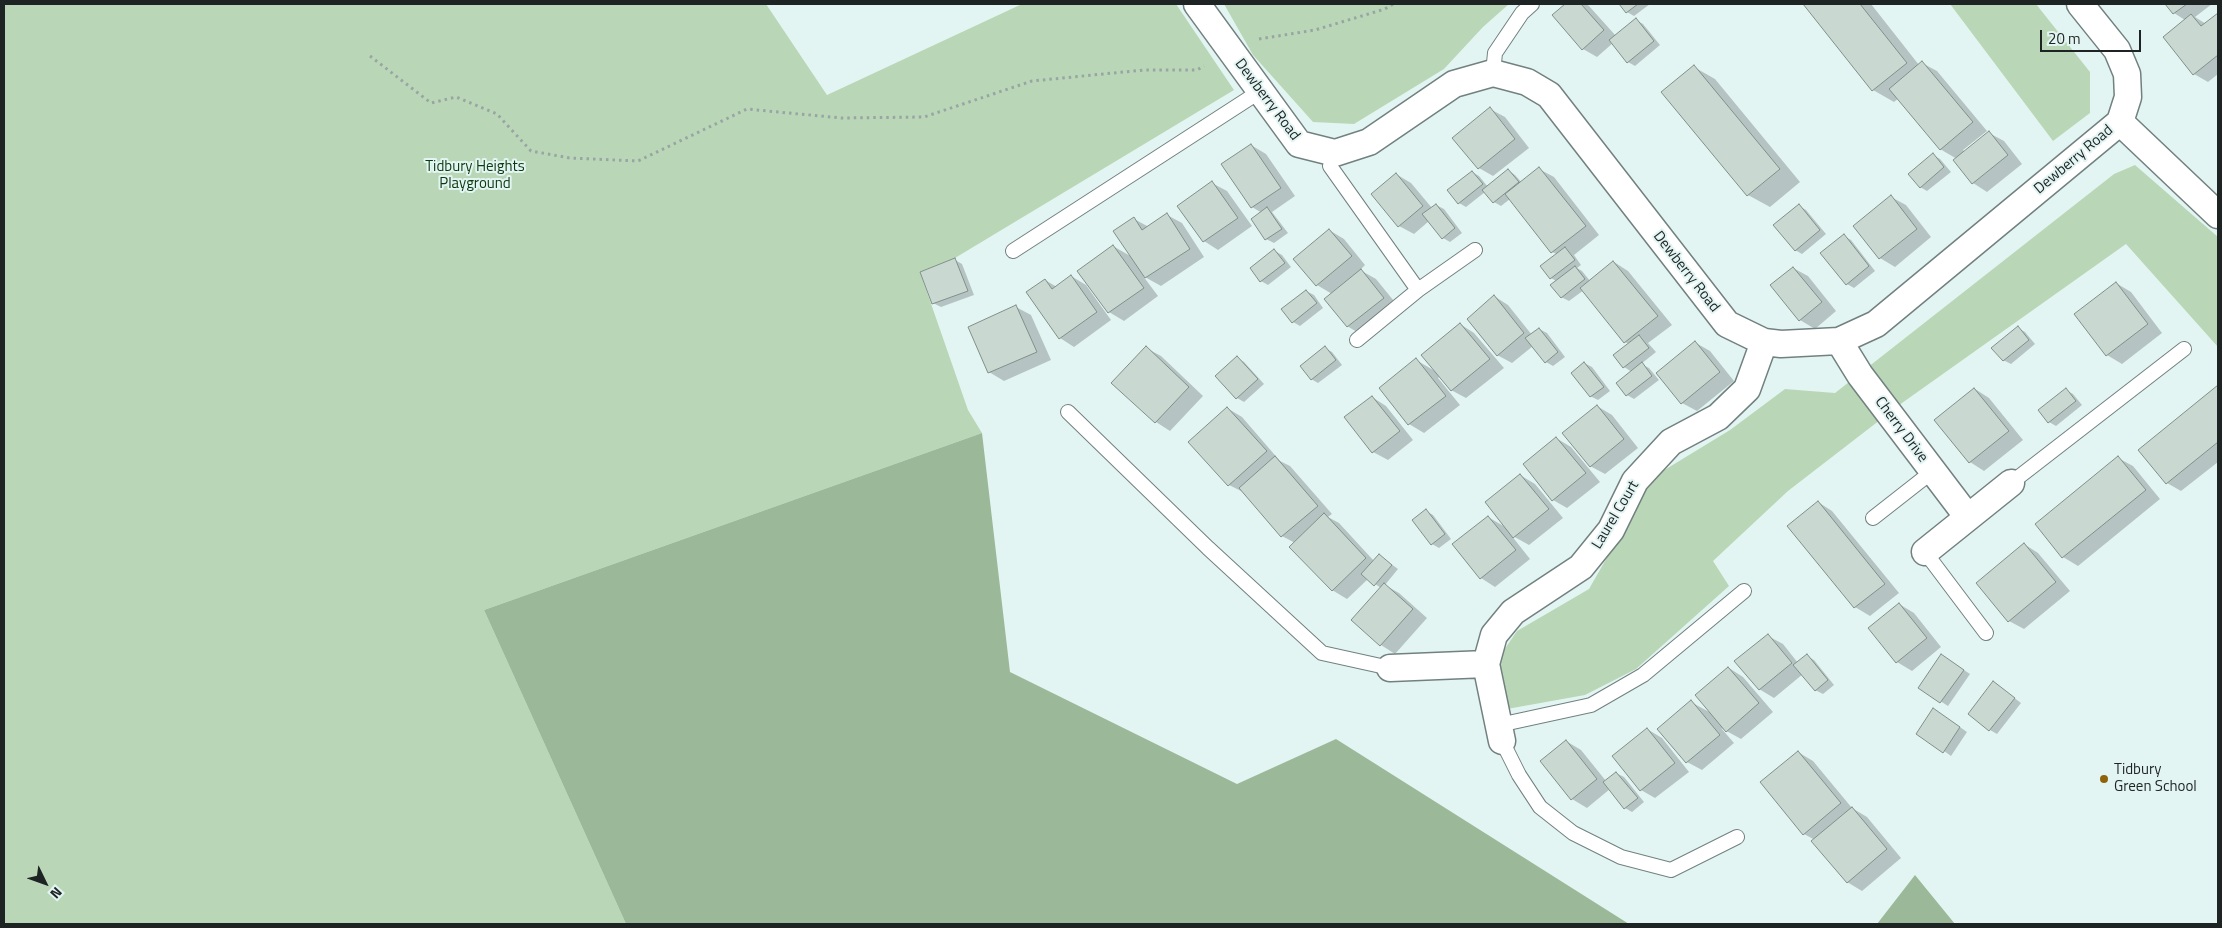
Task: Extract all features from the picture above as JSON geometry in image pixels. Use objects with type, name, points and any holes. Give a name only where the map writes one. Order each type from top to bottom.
[{"type":"street","name":"Dewberry Road","points":[[1197,4],[1259,92],[1299,144],[1335,153]]},
{"type":"street","name":"Dewberry Road","points":[[1494,73],[1527,82],[1549,95],[1727,324],[1764,342],[1781,344],[1839,341],[1876,324],[2120,122],[2128,97],[2127,74],[2117,50],[2080,4]]},
{"type":"street","points":[[1335,153],[1369,142],[1454,84],[1494,73]]},
{"type":"street","points":[[2120,122],[2218,214]]},
{"type":"street","name":"Cherry Drive","points":[[1839,341],[1860,375],[1967,516]]},
{"type":"street","name":"Laurel Court","points":[[1501,733],[1486,664],[1494,635],[1513,612],[1581,567],[1611,530],[1634,481],[1671,442],[1718,417],[1747,389],[1764,342]]},
{"type":"street","points":[[1925,552],[1967,516],[2011,483]]},
{"type":"street","points":[[1390,668],[1486,664]]},
{"type":"lane","points":[[1494,73],[1495,53],[1522,12],[1532,4]]},
{"type":"lane","points":[[1013,250],[1259,92]]},
{"type":"lane","points":[[1335,153],[1330,166],[1418,290]]},
{"type":"lane","points":[[1357,340],[1418,290],[1475,250]]},
{"type":"lane","points":[[2011,483],[2184,349]]},
{"type":"lane","points":[[1068,412],[1208,548],[1322,653],[1390,668]]},
{"type":"lane","points":[[1873,518],[1933,471]]},
{"type":"lane","points":[[1925,552],[1986,633]]},
{"type":"lane","points":[[1737,836],[1671,870],[1621,857],[1573,833],[1540,807],[1519,775],[1501,733],[1591,705],[1643,675],[1744,590]]},
{"type":"path","points":[[370,56],[431,103],[456,97],[497,114],[532,152],[570,158],[638,161],[747,109],[841,118],[924,117],[1032,81],[1144,70],[1197,70],[1230,51],[1263,38],[1316,30],[1385,9],[1393,4]]},
{"type":"green space","name":"Tidbury Heights Playground","points":[[4,4],[766,4],[827,95],[1022,4],[1176,4],[1234,90],[955,258],[920,272],[968,410],[982,433],[484,610],[626,924],[4,924]]},
{"type":"green space","points":[[1224,4],[1509,4],[1483,27],[1444,69],[1354,124],[1313,122],[1253,55]]},
{"type":"green space","points":[[1950,4],[2036,4],[2090,72],[2090,113],[2053,141]]},
{"type":"green space","points":[[2135,165],[2218,237],[2218,347],[2126,244],[1902,403],[1788,491],[1713,561],[1729,586],[1636,669],[1585,695],[1507,709],[1498,659],[1517,631],[1589,589],[1653,477],[1730,430],[1785,389],[1835,393],[2114,174]]},
{"type":"green space","points":[[982,433],[1010,672],[1237,784],[1336,739],[1629,924],[626,924],[484,610]]},
{"type":"green space","points":[[1915,875],[1955,924],[1877,924]]},
{"type":"building","points":[[1565,4],[1581,4],[1604,30],[1582,50],[1552,15]]},
{"type":"building","points":[[1619,4],[1638,4],[1626,13]]},
{"type":"building","points":[[1803,4],[1860,4],[1907,63],[1872,91]]},
{"type":"building","points":[[2165,4],[2187,4],[2173,14]]},
{"type":"building","points":[[2218,13],[2218,55],[2193,75],[2163,37],[2191,14],[2201,26]]},
{"type":"building","points":[[1636,18],[1654,41],[1627,63],[1609,40]]},
{"type":"building","points":[[1922,61],[1973,122],[1940,150],[1889,89]]},
{"type":"building","points":[[1694,65],[1780,169],[1747,196],[1661,92]]},
{"type":"building","points":[[1490,107],[1515,139],[1478,169],[1452,138]]},
{"type":"building","points":[[1989,131],[2008,155],[1972,184],[1953,160]]},
{"type":"building","points":[[1251,144],[1281,188],[1251,208],[1221,164]]},
{"type":"building","points":[[1933,153],[1944,167],[1920,188],[1908,174]]},
{"type":"building","points":[[1539,167],[1586,226],[1551,253],[1505,194]]},
{"type":"building","points":[[1508,169],[1519,182],[1493,203],[1482,190]]},
{"type":"building","points":[[1472,171],[1483,184],[1458,204],[1447,190]]},
{"type":"building","points":[[1396,173],[1423,206],[1398,227],[1371,194]]},
{"type":"building","points":[[1212,181],[1238,218],[1203,242],[1177,206]]},
{"type":"building","points":[[1891,195],[1917,229],[1879,259],[1853,226]]},
{"type":"building","points":[[1436,204],[1455,228],[1442,239],[1422,214]]},
{"type":"building","points":[[1799,204],[1820,230],[1795,251],[1773,225]]},
{"type":"building","points":[[1267,207],[1282,229],[1265,240],[1251,219]]},
{"type":"building","points":[[1167,213],[1190,249],[1145,278],[1113,231],[1134,217],[1142,230]]},
{"type":"building","points":[[1329,229],[1352,256],[1316,286],[1293,259]]},
{"type":"building","points":[[1844,234],[1869,266],[1846,285],[1820,253]]},
{"type":"building","points":[[1113,245],[1144,288],[1108,313],[1077,271]]},
{"type":"building","points":[[1565,247],[1575,260],[1550,279],[1540,266]]},
{"type":"building","points":[[1274,249],[1285,263],[1260,282],[1250,268]]},
{"type":"building","points":[[955,258],[968,291],[932,304],[920,272]]},
{"type":"building","points":[[1613,261],[1658,316],[1624,343],[1580,288]]},
{"type":"building","points":[[1575,266],[1585,279],[1561,298],[1550,285]]},
{"type":"building","points":[[1793,267],[1822,302],[1799,321],[1770,285]]},
{"type":"building","points":[[1361,269],[1384,298],[1347,327],[1324,299]]},
{"type":"building","points":[[1071,275],[1097,312],[1059,339],[1026,292],[1045,279],[1052,289]]},
{"type":"building","points":[[2116,282],[2148,324],[2106,356],[2074,314]]},
{"type":"building","points":[[1306,290],[1317,303],[1292,323],[1281,309]]},
{"type":"building","points":[[1494,295],[1524,333],[1497,356],[1467,319]]},
{"type":"building","points":[[1016,305],[1037,352],[988,373],[968,327]]},
{"type":"building","points":[[1460,323],[1490,359],[1451,391],[1421,355]]},
{"type":"building","points":[[2018,326],[2029,340],[2003,361],[1991,348]]},
{"type":"building","points":[[1539,328],[1558,352],[1545,363],[1525,338]]},
{"type":"building","points":[[1639,335],[1649,348],[1623,368],[1613,355]]},
{"type":"building","points":[[1695,341],[1720,372],[1681,404],[1656,373]]},
{"type":"building","points":[[1146,346],[1189,387],[1155,423],[1111,383]]},
{"type":"building","points":[[1325,346],[1336,360],[1311,380],[1300,366]]},
{"type":"building","points":[[1237,356],[1258,379],[1236,399],[1215,376]]},
{"type":"building","points":[[1416,358],[1446,396],[1408,425],[1379,388]]},
{"type":"building","points":[[1584,362],[1604,387],[1590,397],[1571,373]]},
{"type":"building","points":[[1642,362],[1652,376],[1626,396],[1616,383]]},
{"type":"building","points":[[2218,385],[2218,442],[2166,484],[2138,450]]},
{"type":"building","points":[[1974,388],[2009,431],[1969,463],[1934,420]]},
{"type":"building","points":[[2066,388],[2076,401],[2048,423],[2038,410]]},
{"type":"building","points":[[1372,396],[1400,431],[1372,453],[1344,417]]},
{"type":"building","points":[[1597,405],[1624,439],[1590,467],[1562,433]]},
{"type":"building","points":[[1227,407],[1267,451],[1228,486],[1188,442]]},
{"type":"building","points":[[1556,437],[1586,473],[1552,501],[1523,464]]},
{"type":"building","points":[[1275,456],[1318,506],[1281,537],[1239,488]]},
{"type":"building","points":[[2118,456],[2146,490],[2062,558],[2035,524]]},
{"type":"building","points":[[1520,474],[1549,509],[1513,538],[1485,502]]},
{"type":"building","points":[[1818,501],[1885,584],[1854,608],[1787,526]]},
{"type":"building","points":[[1426,509],[1445,534],[1431,545],[1412,520]]},
{"type":"building","points":[[1324,513],[1366,558],[1332,591],[1289,547]]},
{"type":"building","points":[[1488,516],[1516,550],[1480,579],[1452,544]]},
{"type":"building","points":[[2024,543],[2056,582],[2008,622],[1976,583]]},
{"type":"building","points":[[1379,554],[1392,565],[1374,586],[1361,574]]},
{"type":"building","points":[[1384,583],[1413,609],[1380,646],[1351,620]]},
{"type":"building","points":[[1899,603],[1927,638],[1896,663],[1868,628]]},
{"type":"building","points":[[1768,634],[1792,663],[1759,690],[1734,661]]},
{"type":"building","points":[[1807,654],[1828,680],[1815,691],[1793,665]]},
{"type":"building","points":[[1941,654],[1964,670],[1940,703],[1918,688]]},
{"type":"building","points":[[1728,667],[1759,703],[1726,732],[1695,695]]},
{"type":"building","points":[[1993,681],[2015,698],[1989,731],[1968,714]]},
{"type":"building","points":[[1691,700],[1720,735],[1686,763],[1657,729]]},
{"type":"building","points":[[1933,708],[1960,727],[1943,753],[1916,734]]},
{"type":"building","points":[[1647,728],[1675,763],[1640,791],[1612,756]]},
{"type":"building","points":[[1566,740],[1597,779],[1571,800],[1540,761]]},
{"type":"building","points":[[1798,751],[1841,803],[1803,835],[1760,782]]},
{"type":"building","points":[[1616,772],[1638,798],[1624,809],[1603,782]]},
{"type":"building","points":[[1852,807],[1887,849],[1847,883],[1811,841]]},
{"type":"place","name":"Tidbury Green School","points":[[2104,779]]}]
